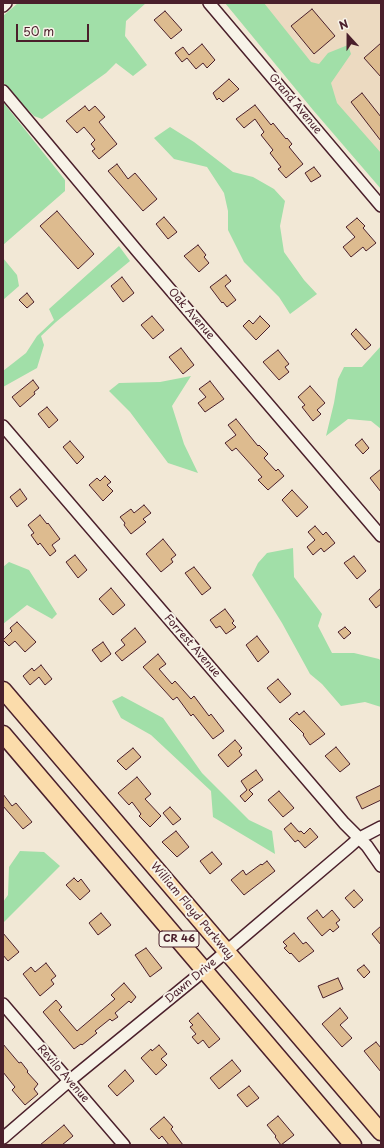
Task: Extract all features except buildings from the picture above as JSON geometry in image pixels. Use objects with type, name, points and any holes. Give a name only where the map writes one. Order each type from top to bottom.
[{"type":"highway","name":"William Floyd Parkway","points":[[3,690],[381,1132]]},
{"type":"highway","name":"CR 46","points":[[3,734],[353,1145]]},
{"type":"street","points":[[3,6],[6,3]]},
{"type":"street","name":"Grand Avenue","points":[[208,3],[381,206]]},
{"type":"street","name":"Oak Avenue","points":[[3,91],[143,258],[381,536]]},
{"type":"street","name":"Forrest Avenue","points":[[3,426],[358,839],[367,846],[381,866]]},
{"type":"street","name":"Dawn Drive","points":[[3,1138],[358,839],[381,827]]},
{"type":"street","name":"Revilo Avenue","points":[[3,1004],[124,1145]]},
{"type":"shaded area","points":[[225,3],[381,3],[381,184]]},
{"type":"green space","points":[[18,3],[146,3],[126,21],[125,36],[147,65],[133,76],[116,63],[106,73],[42,119],[34,116],[3,82],[3,16]]},
{"type":"green space","points":[[225,3],[264,3],[311,62],[319,64],[328,53],[348,45],[351,54],[331,83],[337,103],[381,153],[381,189],[313,110]]},
{"type":"green space","points":[[3,102],[65,180],[65,191],[3,245]]},
{"type":"green space","points":[[170,127],[194,142],[233,172],[253,177],[274,189],[285,201],[280,226],[284,252],[304,280],[317,294],[290,314],[279,297],[244,262],[228,230],[228,211],[224,193],[207,167],[174,159],[154,138]]},
{"type":"green space","points":[[119,246],[130,261],[41,336],[44,345],[37,368],[3,387],[3,371],[26,353],[37,336],[54,320],[49,309]]},
{"type":"green space","points":[[3,258],[17,275],[19,286],[3,300]]},
{"type":"green space","points":[[381,346],[381,429],[371,421],[348,419],[326,436],[338,379],[344,367],[362,367]]},
{"type":"green space","points":[[191,376],[172,406],[184,444],[198,473],[168,463],[130,412],[109,391],[119,383],[160,382]]},
{"type":"green space","points":[[293,548],[294,577],[322,614],[318,626],[332,653],[354,653],[379,659],[381,661],[381,707],[365,702],[341,706],[322,684],[310,674],[282,623],[252,575],[258,563],[267,553]]},
{"type":"green space","points":[[9,562],[29,570],[57,614],[52,619],[27,605],[3,624],[3,567]]},
{"type":"green space","points":[[122,696],[163,718],[202,773],[249,820],[272,831],[275,854],[213,817],[211,791],[151,735],[121,718],[112,701]]},
{"type":"green space","points":[[20,851],[44,852],[60,866],[3,923],[3,902],[8,895],[9,867]]}]
